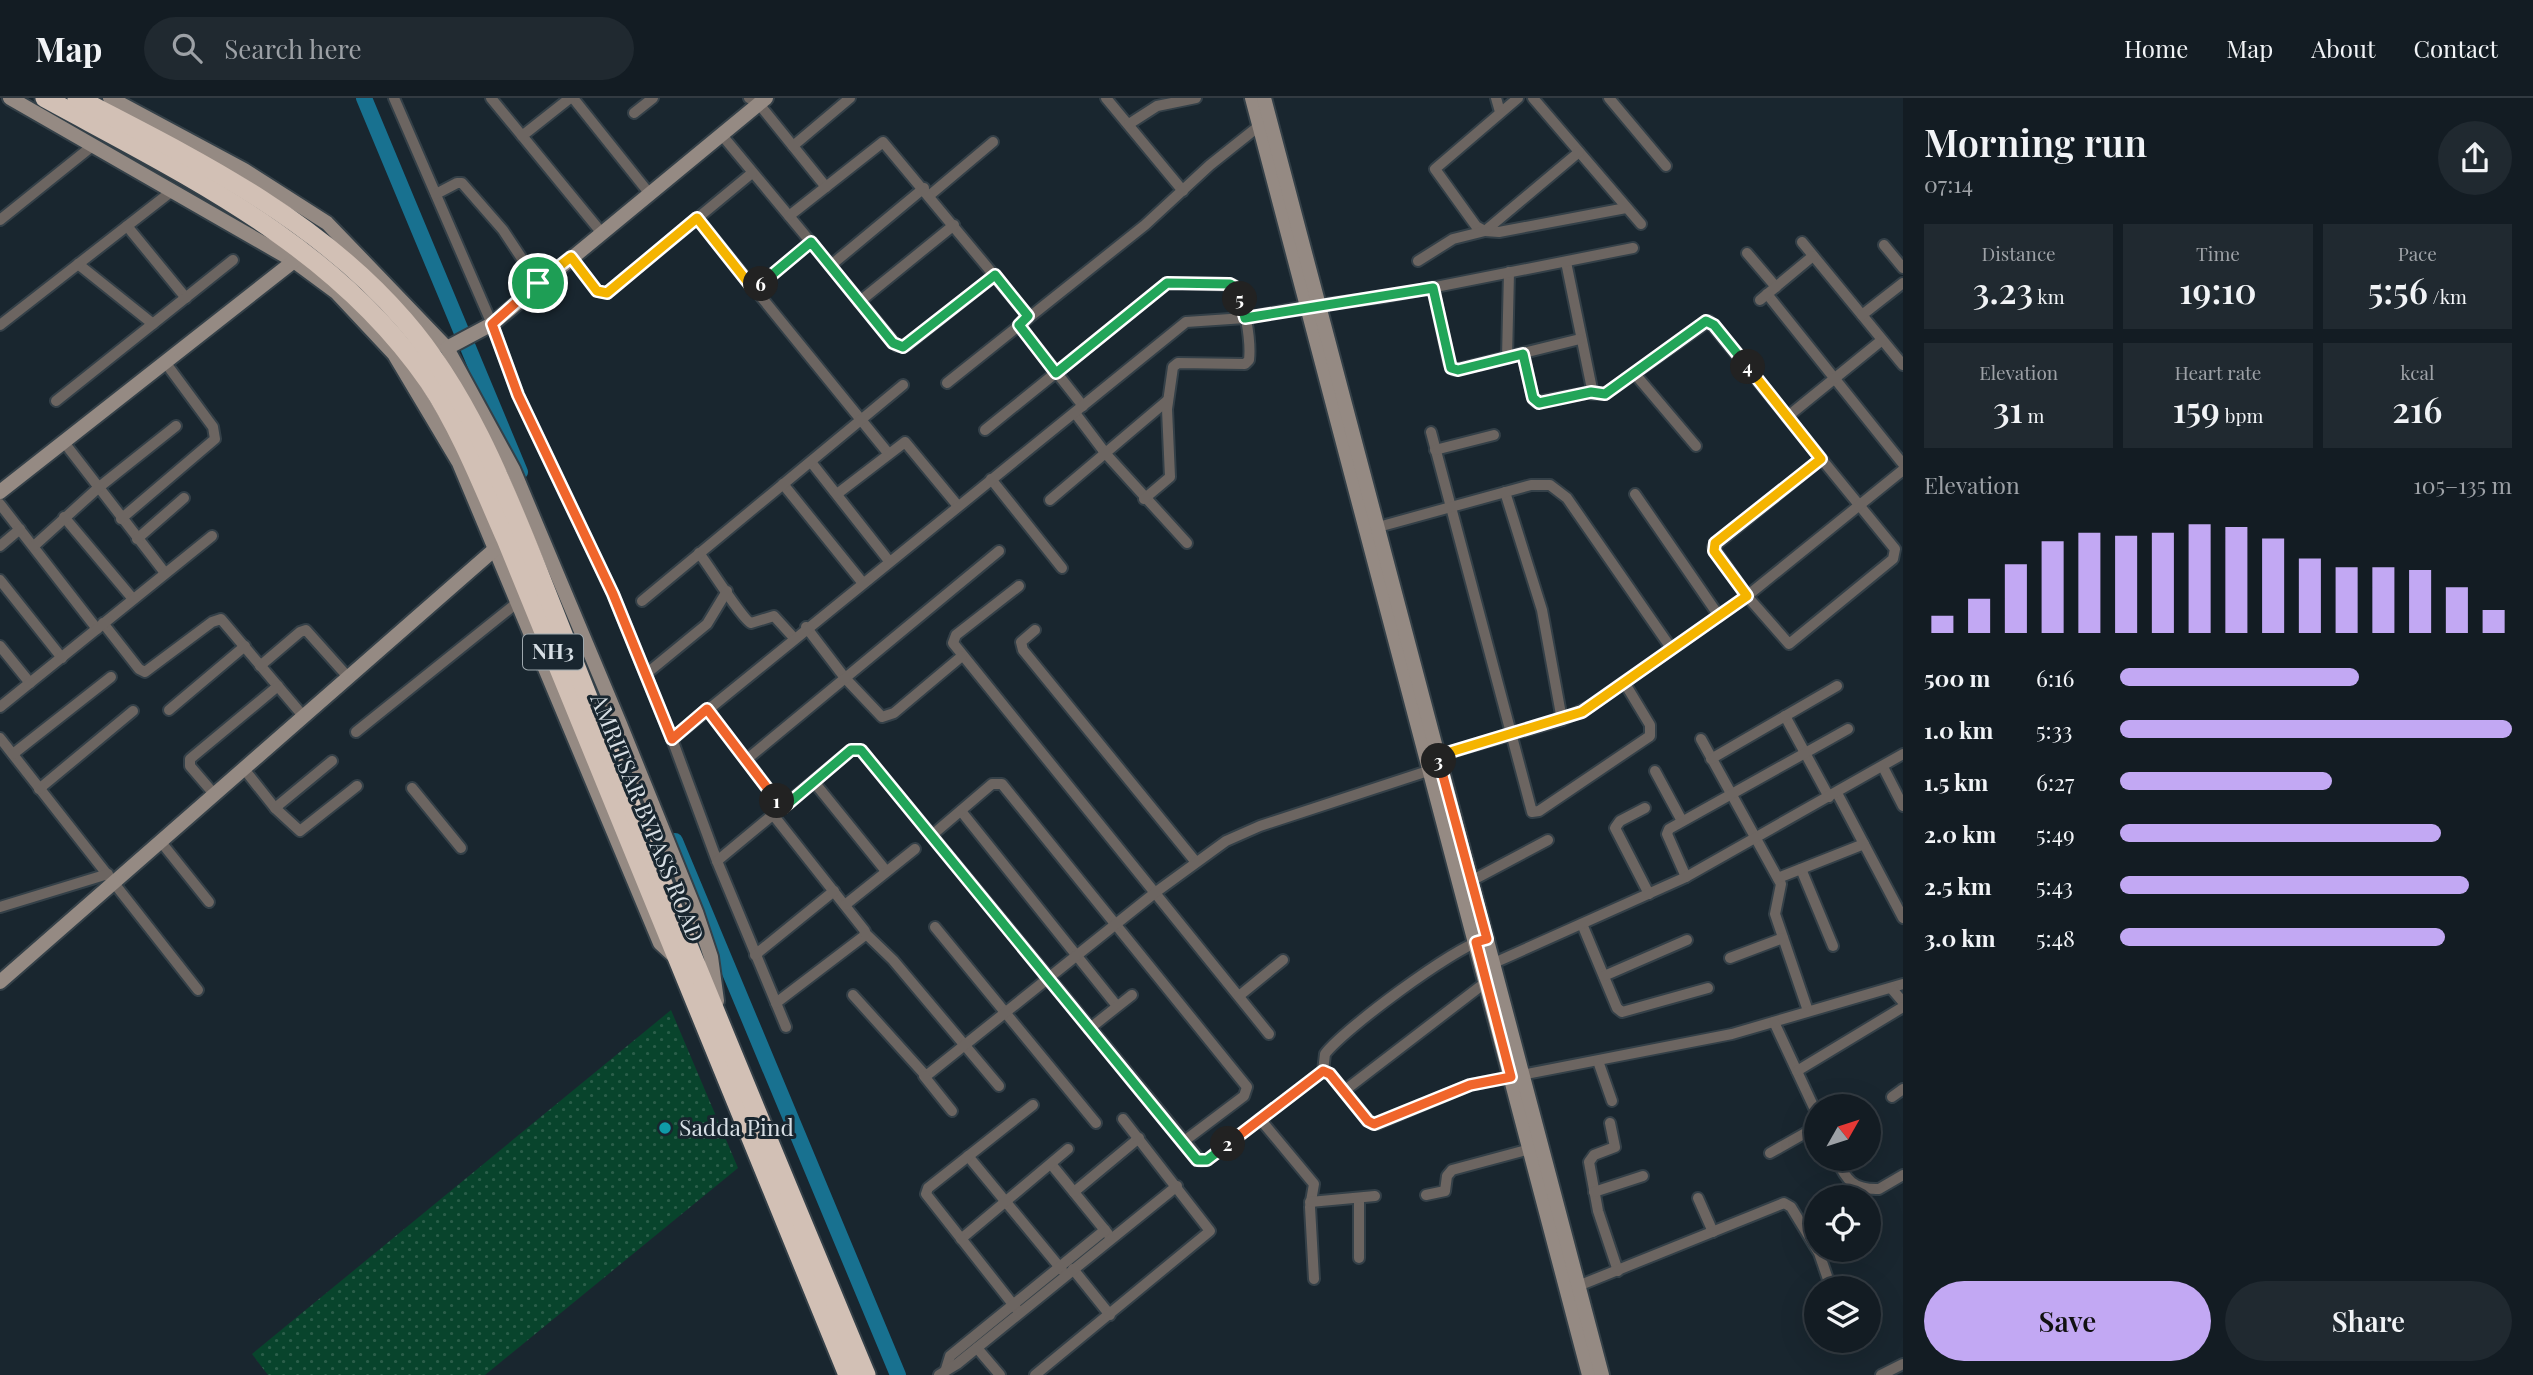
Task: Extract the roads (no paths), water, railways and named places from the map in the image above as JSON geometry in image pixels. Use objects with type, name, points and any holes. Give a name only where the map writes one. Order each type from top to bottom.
[{"type":"highway","name":"AMRITSAR BYPASS ROAD","points":[[45,98],[212,190],[288,239],[363,303],[430,383],[474,466],[506,539],[848,1375]]},
{"type":"highway","name":"AMRITSAR BYPASS ROAD","points":[[77,98],[208,168],[306,229],[369,282],[406,322],[436,362],[461,403],[514,514],[866,1375]]},
{"type":"street","points":[[10,98],[91,147],[294,261],[336,292],[394,354],[459,463],[660,943],[677,958]]},
{"type":"street","points":[[110,98],[244,170],[327,223],[449,347],[513,469],[696,912],[710,957],[719,1018]]},
{"type":"street","points":[[394,98],[436,194],[485,328],[613,594],[672,739],[717,861],[786,1027]]},
{"type":"street","points":[[491,98],[601,232]]},
{"type":"street","points":[[522,136],[571,98],[649,193]]},
{"type":"street","points":[[634,113],[653,98]]},
{"type":"street","points":[[793,146],[849,98]]},
{"type":"street","points":[[1106,98],[1183,191]]},
{"type":"street","points":[[1129,124],[1157,106],[1196,98]]},
{"type":"street","points":[[1252,98],[1314,305]]},
{"type":"street","points":[[1264,98],[1314,305],[1481,941],[1494,963],[1530,1149],[1602,1375]]},
{"type":"street","points":[[1496,98],[1500,112]]},
{"type":"street","points":[[1485,231],[1473,223],[1435,169],[1518,98]]},
{"type":"street","points":[[1533,98],[1641,224]]},
{"type":"street","points":[[1609,98],[1665,166]]},
{"type":"street","points":[[449,347],[485,328],[721,134],[758,100],[826,187]]},
{"type":"street","points":[[947,383],[1259,126]]},
{"type":"street","points":[[721,134],[893,343],[903,347],[995,275]]},
{"type":"street","points":[[789,216],[883,142],[1028,316]]},
{"type":"street","points":[[830,266],[993,142]]},
{"type":"street","points":[[0,220],[91,147]]},
{"type":"street","points":[[1485,231],[1579,152]]},
{"type":"street","points":[[571,257],[597,291],[607,293],[752,173]]},
{"type":"street","points":[[436,194],[457,183],[464,184],[503,230],[538,283]]},
{"type":"street","points":[[0,325],[172,191]]},
{"type":"street","points":[[1418,261],[1453,239],[1485,231],[1499,232],[1626,208]]},
{"type":"street","points":[[697,218],[888,453]]},
{"type":"street","points":[[859,302],[954,225]]},
{"type":"street","points":[[127,226],[186,298]]},
{"type":"street","points":[[754,290],[811,242]]},
{"type":"street","points":[[1802,242],[1903,365]]},
{"type":"street","points":[[1884,245],[1903,268]]},
{"type":"street","points":[[672,739],[806,627],[1182,324],[1191,321],[1245,318],[1433,288],[1633,248]]},
{"type":"street","points":[[1747,253],[1767,294],[1903,464]]},
{"type":"street","points":[[1767,294],[1813,256]]},
{"type":"street","points":[[56,401],[233,260]]},
{"type":"street","points":[[1,487],[294,261]]},
{"type":"street","points":[[1566,262],[1591,392]]},
{"type":"street","points":[[78,264],[153,324]]},
{"type":"street","points":[[1507,358],[1509,272]]},
{"type":"street","points":[[985,430],[1167,283],[1233,285],[1237,288],[1245,318],[1250,356],[1247,362],[1178,363],[1172,369],[1168,400],[1170,477],[1144,499]]},
{"type":"street","points":[[1862,315],[1903,283]]},
{"type":"street","points":[[1433,288],[1451,368],[1458,370],[1580,340]]},
{"type":"street","points":[[1523,354],[1536,402],[1591,392],[1605,394],[1709,321],[1895,549],[1895,556],[1793,642],[1784,641],[1714,551],[1715,543],[1821,459]]},
{"type":"street","points":[[1019,325],[1056,373],[1106,454],[1144,499],[1187,543]]},
{"type":"street","points":[[1787,417],[1882,340]]},
{"type":"street","points":[[121,519],[215,439],[213,427],[165,362]]},
{"type":"street","points":[[1635,374],[1696,446]]},
{"type":"street","points":[[642,601],[904,385]]},
{"type":"street","points":[[1050,500],[1168,400]]},
{"type":"street","points":[[34,546],[98,488],[176,426]]},
{"type":"street","points":[[1431,432],[1528,806],[1535,813],[1650,736],[1650,725],[1623,682]]},
{"type":"street","points":[[1435,450],[1493,435]]},
{"type":"street","points":[[63,441],[165,573]]},
{"type":"street","points":[[837,494],[900,443],[907,444],[958,506]]},
{"type":"street","points":[[811,462],[889,561]]},
{"type":"street","points":[[925,1076],[1195,861],[1245,831],[1562,720],[1590,706],[1747,596],[1903,470]]},
{"type":"street","points":[[991,480],[1062,568]]},
{"type":"street","points":[[1373,529],[1504,492],[1541,484],[1557,488],[1671,648]]},
{"type":"street","points":[[783,485],[863,582]]},
{"type":"street","points":[[1504,492],[1542,610],[1562,720]]},
{"type":"street","points":[[1635,494],[1719,615]]},
{"type":"street","points":[[137,539],[184,498]]},
{"type":"street","points":[[0,504],[100,626],[142,671],[151,670],[218,619],[225,621],[304,717]]},
{"type":"street","points":[[64,517],[133,599]]},
{"type":"street","points":[[0,546],[20,529]]},
{"type":"street","points":[[0,707],[212,536]]},
{"type":"street","points":[[0,982],[111,878],[161,842],[495,549]]},
{"type":"street","points":[[746,760],[999,551]]},
{"type":"street","points":[[699,554],[747,622],[774,615],[794,638]]},
{"type":"street","points":[[0,579],[62,658]]},
{"type":"street","points":[[1019,586],[954,638],[953,643],[1269,1034]]},
{"type":"street","points":[[646,674],[707,624],[727,591]]},
{"type":"street","points":[[356,732],[517,602]]},
{"type":"street","points":[[806,627],[845,678],[878,715],[885,717],[962,656]]},
{"type":"street","points":[[260,666],[300,632],[306,630],[348,677]]},
{"type":"street","points":[[1035,630],[1021,642],[1023,650],[1195,861]]},
{"type":"street","points":[[0,646],[30,683]]},
{"type":"street","points":[[169,710],[245,646]]},
{"type":"street","points":[[13,754],[111,677]]},
{"type":"street","points":[[1711,759],[1837,686]]},
{"type":"street","points":[[214,794],[190,766],[190,759],[278,687]]},
{"type":"street","points":[[707,709],[746,760],[779,812],[865,933],[894,960],[999,1086]]},
{"type":"street","points":[[39,789],[133,711]]},
{"type":"street","points":[[1785,716],[1805,753],[1864,844],[1903,918]]},
{"type":"street","points":[[1686,877],[1667,832],[1731,792],[1848,729]]},
{"type":"street","points":[[0,738],[198,990]]},
{"type":"street","points":[[1701,738],[1758,836],[1783,889],[1775,909],[1808,1011]]},
{"type":"street","points":[[717,861],[851,750],[861,750],[1197,1160],[1207,1160],[1323,1071],[1325,1054],[1343,1036],[1452,953],[1481,941]]},
{"type":"street","points":[[1494,963],[1686,877],[1903,754]]},
{"type":"street","points":[[275,808],[332,761]]},
{"type":"street","points":[[1435,764],[1471,881],[1486,982],[1517,1077],[1573,1288],[1589,1375]]},
{"type":"street","points":[[1883,767],[1903,806]]},
{"type":"street","points":[[244,769],[275,808],[300,831],[357,786]]},
{"type":"street","points":[[1655,771],[1682,821]]},
{"type":"street","points":[[814,782],[886,871]]},
{"type":"street","points":[[931,836],[992,784],[1002,784],[1117,923],[1247,1087],[1244,1096],[1183,1142]]},
{"type":"street","points":[[412,788],[461,848]]},
{"type":"street","points":[[1645,808],[1620,821],[1615,828],[1649,894]]},
{"type":"street","points":[[961,811],[1117,1006]]},
{"type":"street","points":[[1471,881],[1548,840]]},
{"type":"street","points":[[161,842],[209,902]]},
{"type":"street","points":[[1778,878],[1864,844]]},
{"type":"street","points":[[845,905],[915,849]]},
{"type":"street","points":[[1801,869],[1833,946]]},
{"type":"street","points":[[0,907],[111,878]]},
{"type":"street","points":[[755,955],[834,891]]},
{"type":"street","points":[[1582,924],[1617,1007],[1624,1012],[1708,988]]},
{"type":"street","points":[[935,927],[1096,1124]]},
{"type":"street","points":[[776,1003],[865,933]]},
{"type":"street","points":[[1730,958],[1783,937]]},
{"type":"street","points":[[1604,976],[1687,940]]},
{"type":"street","points":[[1238,996],[1283,960]]},
{"type":"street","points":[[1344,1091],[1486,982]]},
{"type":"street","points":[[1323,1071],[1330,1074],[1368,1121],[1374,1124],[1470,1085],[1598,1061],[1774,1022],[1903,984]]},
{"type":"street","points":[[1797,1071],[1903,1005],[1891,988]]},
{"type":"street","points":[[853,995],[925,1076],[952,1111]]},
{"type":"street","points":[[1089,1029],[1132,995]]},
{"type":"street","points":[[1774,1022],[1808,1094]]},
{"type":"street","points":[[1598,1061],[1612,1101]]},
{"type":"street","points":[[1892,1097],[1903,1089]]},
{"type":"street","points":[[1016,1308],[926,1194],[928,1188],[1032,1105]]},
{"type":"street","points":[[1035,1375],[1209,1233],[1209,1226],[1123,1119]]},
{"type":"street","points":[[1260,1119],[1312,1180],[1314,1187],[1310,1202],[1314,1279]]},
{"type":"street","points":[[1610,1122],[1615,1147],[1594,1155],[1589,1162],[1594,1192],[1618,1271]]},
{"type":"street","points":[[1770,1153],[1804,1134]]},
{"type":"street","points":[[1074,1192],[1139,1138]]},
{"type":"street","points":[[961,1238],[1068,1149]]},
{"type":"street","points":[[1426,1195],[1445,1191],[1447,1176],[1452,1171],[1530,1149]]},
{"type":"street","points":[[968,1156],[1066,1270],[1110,1315]]},
{"type":"street","points":[[1051,1164],[1109,1234]]},
{"type":"street","points":[[1842,1171],[1847,1181],[1852,1184],[1879,1189],[1903,1175]]},
{"type":"street","points":[[1594,1192],[1643,1176]]},
{"type":"street","points":[[942,1372],[950,1356],[1066,1270],[1109,1234],[1177,1186]]},
{"type":"street","points":[[1310,1202],[1375,1196]]},
{"type":"street","points":[[1359,1198],[1359,1258]]},
{"type":"street","points":[[1698,1198],[1713,1232]]},
{"type":"street","points":[[1573,1288],[1784,1203],[1793,1211],[1819,1254],[1827,1276]]},
{"type":"street","points":[[942,1372],[977,1348],[1016,1308]]},
{"type":"street","points":[[977,1348],[1000,1375]]},
{"type":"street","points":[[1881,1375],[1903,1364]]},
{"type":"waterway","points":[[364,98],[520,472]]},
{"type":"waterway","points":[[675,841],[898,1375]]},
{"type":"place","name":"Sadda Pind","points":[[665,1128]]}]
